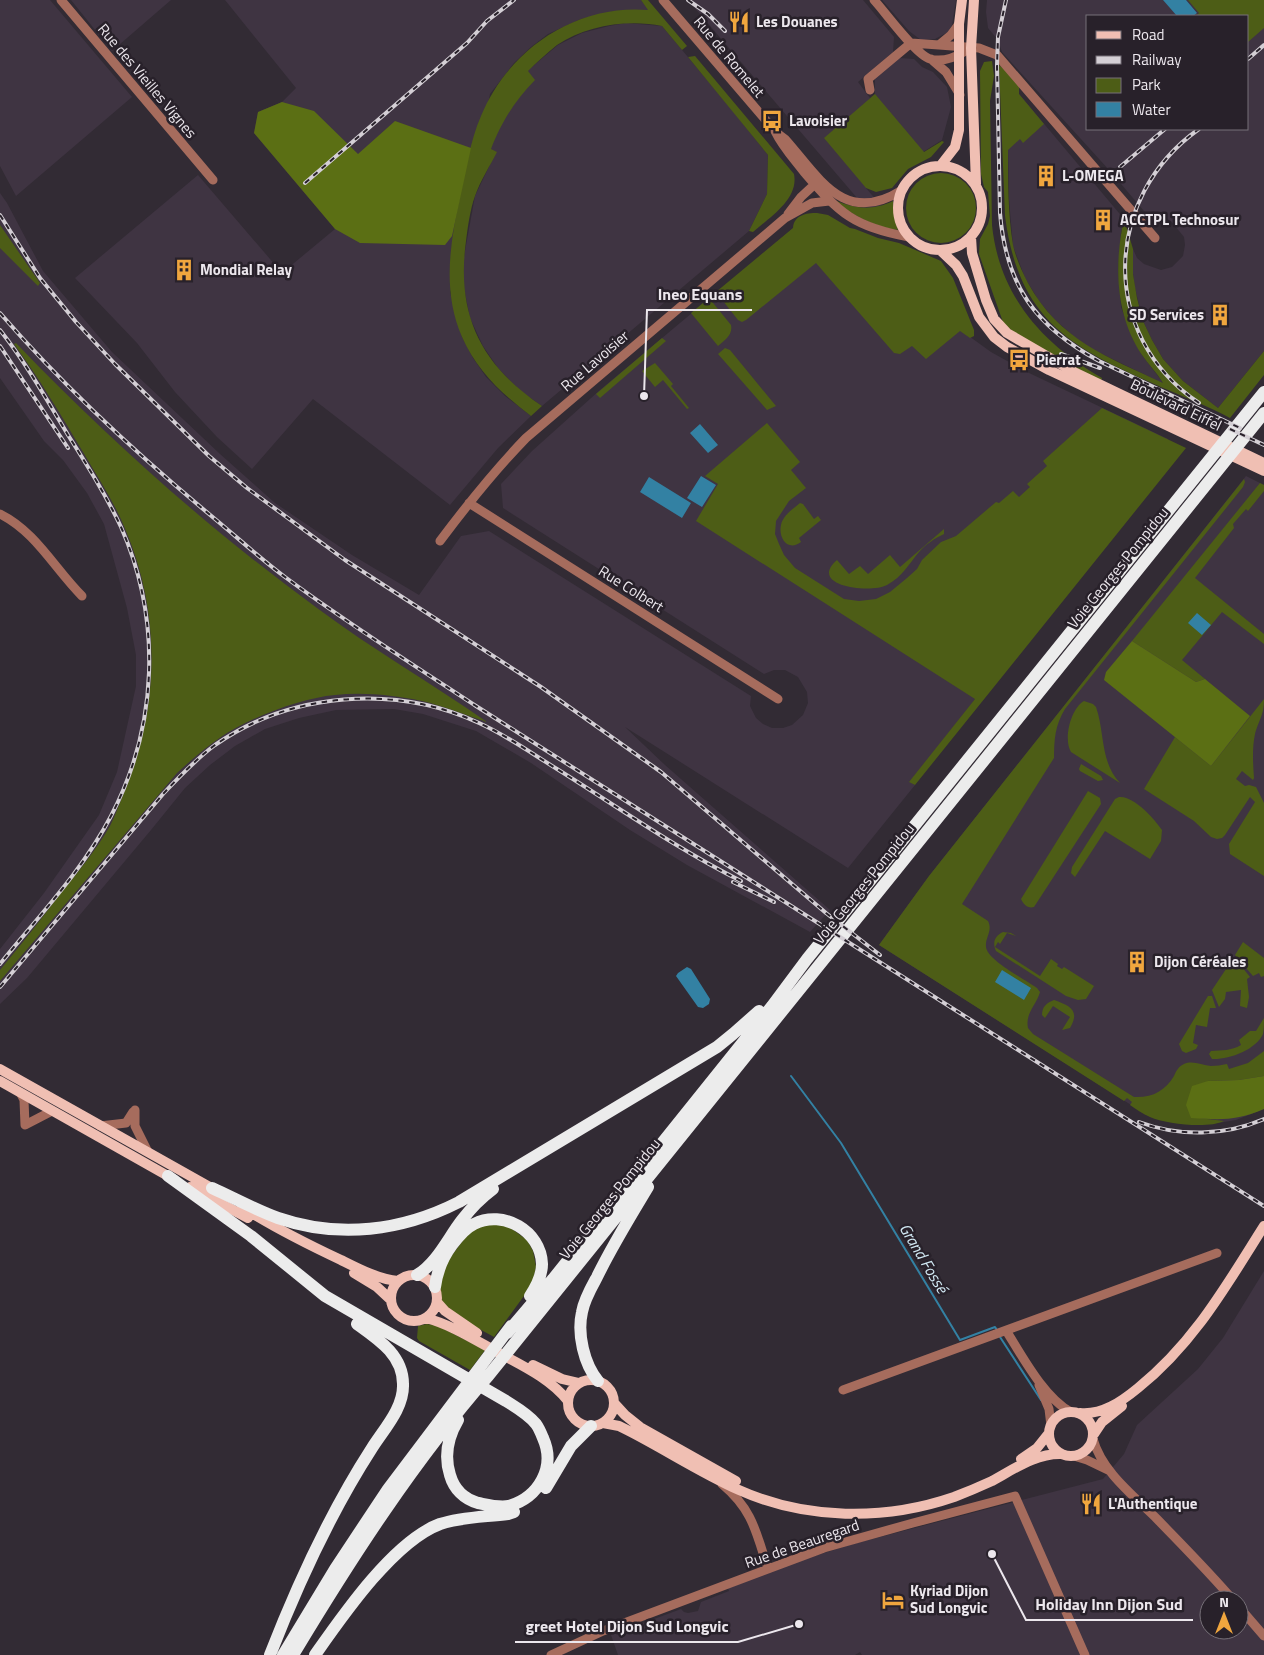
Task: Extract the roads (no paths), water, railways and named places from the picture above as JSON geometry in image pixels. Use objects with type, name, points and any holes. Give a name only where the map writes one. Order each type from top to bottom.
[{"type":"highway","name":"Voie Georges Pompidou","points":[[507,1333],[756,1027],[841,917],[1264,392]]},
{"type":"highway","name":"Voie Georges Pompidou","points":[[489,1375],[1261,416]]},
{"type":"highway","points":[[212,1188],[259,1210],[292,1222],[338,1231],[378,1228],[411,1222],[443,1210],[717,1047],[749,1021],[807,960]]},
{"type":"highway","points":[[598,1381],[586,1361],[581,1328],[584,1306],[616,1241],[673,1147]]},
{"type":"highway","points":[[417,1275],[426,1268],[468,1212],[481,1199],[534,1157]]},
{"type":"highway","points":[[168,1176],[252,1236],[325,1296],[347,1317],[379,1339],[397,1360],[402,1374],[403,1391],[396,1412],[355,1474],[321,1536],[291,1602],[270,1655]]},
{"type":"highway","points":[[283,1655],[335,1569],[398,1477],[453,1401],[507,1333],[533,1293],[541,1274],[542,1264],[538,1249],[530,1236],[522,1228],[512,1223],[495,1219],[481,1221],[465,1229],[448,1249],[438,1271],[435,1287]]},
{"type":"highway","points":[[325,1296],[444,1365],[506,1400],[528,1415],[537,1425],[546,1444],[548,1466],[541,1482],[531,1494],[508,1506],[491,1506],[471,1500],[457,1491],[447,1466],[447,1452],[456,1422],[489,1375]]},
{"type":"highway","points":[[293,1655],[328,1596],[387,1506],[452,1419],[489,1375]]},
{"type":"highway","points":[[314,1655],[378,1573],[411,1540],[441,1524],[463,1518],[508,1514],[522,1509],[538,1498],[546,1488],[570,1446],[597,1424]]},
{"type":"main road","points":[[941,166],[952,153],[957,141],[960,122],[959,24],[962,0]]},
{"type":"main road","points":[[974,0],[972,48],[976,184]]},
{"type":"main road","points":[[941,166],[955,168],[966,174],[976,184],[982,197],[983,211],[979,225],[971,237],[957,247],[940,250],[929,249],[909,237],[902,226],[898,214],[898,202],[902,190],[914,175],[922,170],[941,166]]},
{"type":"main road","name":"Boulevard Eiffel","points":[[971,237],[972,253],[980,283],[992,314],[1000,327],[1014,339],[1076,374],[1263,468]]},
{"type":"main road","points":[[940,250],[956,265],[979,317],[994,337],[1008,347],[1049,370],[1263,468]]},
{"type":"main road","points":[[0,1068],[212,1188],[294,1237],[360,1269],[384,1279],[398,1281]]},
{"type":"main road","points":[[0,1082],[168,1176],[298,1246],[367,1280],[391,1300],[396,1312],[407,1320],[413,1321],[426,1318],[431,1314],[437,1302]]},
{"type":"main road","points":[[614,1403],[640,1427],[739,1482],[777,1499],[826,1509],[857,1510],[893,1506],[954,1492],[979,1482],[1017,1462],[1037,1448],[1058,1417],[1075,1413],[1096,1412],[1119,1402],[1158,1371],[1187,1344],[1210,1313],[1264,1226]]},
{"type":"main road","points":[[532,1368],[568,1401],[572,1416],[583,1425],[619,1426],[712,1476],[754,1496],[788,1507],[825,1513],[868,1514],[907,1508],[948,1499],[975,1489],[1029,1461],[1046,1455],[1062,1454],[1074,1456],[1086,1450],[1102,1422],[1148,1386],[1187,1344],[1222,1302],[1264,1233]]},
{"type":"main road","points":[[391,1300],[394,1287],[398,1281],[410,1275],[417,1275],[428,1279],[435,1287],[437,1302],[470,1333]]},
{"type":"main road","points":[[426,1318],[470,1333],[532,1368],[579,1384]]},
{"type":"main road","points":[[568,1401],[573,1388],[585,1381],[598,1381],[608,1387],[614,1403],[611,1414],[597,1424]]},
{"type":"main road","points":[[1075,1413],[1088,1420],[1093,1437]]},
{"type":"main road","points":[[1050,1430],[1052,1445],[1062,1454]]},
{"type":"street","name":"Rue des Vieilles Vignes","points":[[61,0],[213,180]]},
{"type":"street","name":"Rue de Romelet","points":[[663,0],[774,131],[785,139],[826,186],[843,213],[870,227],[909,237]]},
{"type":"street","points":[[874,0],[919,52],[946,72],[960,95]]},
{"type":"street","points":[[939,45],[951,35],[959,24]]},
{"type":"street","points":[[870,90],[868,79],[911,43],[939,45],[959,51]]},
{"type":"street","points":[[930,59],[948,59],[959,51],[972,48],[990,51],[1005,62],[1155,238]]},
{"type":"street","name":"Rue de Romelet","points":[[774,131],[780,143],[815,184]]},
{"type":"street","points":[[815,184],[833,198]]},
{"type":"street","name":"Rue Lavoisier","points":[[785,218],[801,197],[815,184]]},
{"type":"street","name":"Rue de Romelet","points":[[833,198],[870,203],[886,199],[902,190]]},
{"type":"street","name":"Rue Lavoisier","points":[[440,541],[502,462],[526,438],[785,218],[812,203],[833,198]]},
{"type":"street","name":"Rue Colbert","points":[[469,503],[778,699]]},
{"type":"street","points":[[0,514],[15,522],[38,544],[82,596]]},
{"type":"street","points":[[21,1094],[24,1100],[26,1125],[52,1111]]},
{"type":"street","points":[[100,1126],[126,1123],[135,1110],[135,1126],[148,1152]]},
{"type":"street","points":[[843,1390],[1007,1332],[1217,1254]]},
{"type":"street","points":[[1007,1332],[1035,1376],[1056,1402],[1075,1413]]},
{"type":"street","points":[[1035,1376],[1049,1409],[1050,1430]]},
{"type":"street","points":[[1093,1437],[1096,1448],[1110,1471],[1224,1590]]},
{"type":"street","points":[[1074,1456],[1084,1458],[1110,1471]]},
{"type":"street","points":[[712,1476],[733,1493],[745,1507],[753,1522],[768,1569]]},
{"type":"street","name":"Rue de Beauregard","points":[[551,1655],[603,1631],[824,1548],[1014,1496],[1085,1655]]},
{"type":"street","points":[[1249,1619],[1264,1636]]},
{"type":"water","points":[[1163,0],[1186,0],[1197,13],[1194,15],[1176,15]]},
{"type":"water","points":[[700,424],[718,445],[708,453],[690,433]]},
{"type":"water","points":[[701,476],[716,485],[702,507],[687,498]]},
{"type":"water","points":[[649,477],[691,503],[682,518],[640,492]]},
{"type":"water","points":[[1197,613],[1211,625],[1202,635],[1188,623]]},
{"type":"water","points":[[687,967],[691,969],[710,999],[709,1004],[703,1008],[698,1007],[676,976]]},
{"type":"water","points":[[1002,970],[1031,988],[1024,1000],[995,982]]},
{"type":"waterway","name":"Grand Fossé","points":[[791,1076],[841,1143],[960,1340],[995,1327],[997,1330]]},
{"type":"waterway","name":"Grand Fossé","points":[[1000,1337],[1041,1400]]},
{"type":"railway","points":[[305,183],[467,43],[487,21],[514,0]]},
{"type":"railway","points":[[688,0],[708,14],[725,31]]},
{"type":"railway","points":[[1006,0],[998,37],[997,65],[1000,213],[1003,239],[1017,283],[1041,318],[1077,348],[1099,361],[1240,428]]},
{"type":"railway","points":[[1249,58],[1264,45]]},
{"type":"railway","points":[[1120,167],[1164,130]]},
{"type":"railway","points":[[1198,130],[1167,158],[1144,191],[1130,228],[1125,266],[1129,304],[1143,341],[1166,374],[1199,403]]},
{"type":"railway","points":[[0,215],[40,278],[76,322],[115,364],[209,456],[247,488],[345,560],[541,687],[661,772],[826,913],[880,955]]},
{"type":"railway","points":[[0,313],[50,368],[131,446],[259,556],[308,594],[476,706],[1264,1206]]},
{"type":"railway","points":[[0,330],[19,355],[44,395],[96,480],[121,527],[134,562],[143,599],[148,636],[149,673],[146,710],[138,746],[127,782],[111,816],[74,874],[0,964]]},
{"type":"railway","points":[[0,346],[68,448]]},
{"type":"railway","points":[[1061,354],[1100,368]]},
{"type":"railway","points":[[1230,429],[1264,445]]},
{"type":"railway","points":[[0,987],[163,794],[188,768],[208,750],[245,727],[276,714],[310,704],[344,700],[379,699],[413,703],[447,711],[479,723],[518,744],[671,842],[741,881]]},
{"type":"railway","points":[[733,882],[774,902]]},
{"type":"railway","points":[[1139,1122],[1170,1130],[1202,1132],[1234,1129],[1264,1119]]},
{"type":"place","name":"Les Douanes","points":[[739,22]]},
{"type":"place","name":"Lavoisier","points":[[772,121]]},
{"type":"place","name":"L-OMEGA","points":[[1046,176]]},
{"type":"place","name":"ACCTPL Technosur","points":[[1103,220]]},
{"type":"place","name":"Mondial Relay","points":[[184,270]]},
{"type":"place","name":"SD Services","points":[[1220,315]]},
{"type":"place","name":"Pierrat","points":[[1019,360]]},
{"type":"place","name":"Ineo Equans","points":[[644,396]]},
{"type":"place","name":"Dijon Céréales","points":[[1137,962]]},
{"type":"place","name":"L'Authentique","points":[[1091,1504]]},
{"type":"place","name":"Holiday Inn Dijon Sud","points":[[992,1554]]},
{"type":"place","name":"Kyriad Dijon Sud Longvic","points":[[893,1600]]},
{"type":"place","name":"greet Hotel Dijon Sud Longvic","points":[[799,1624]]}]
